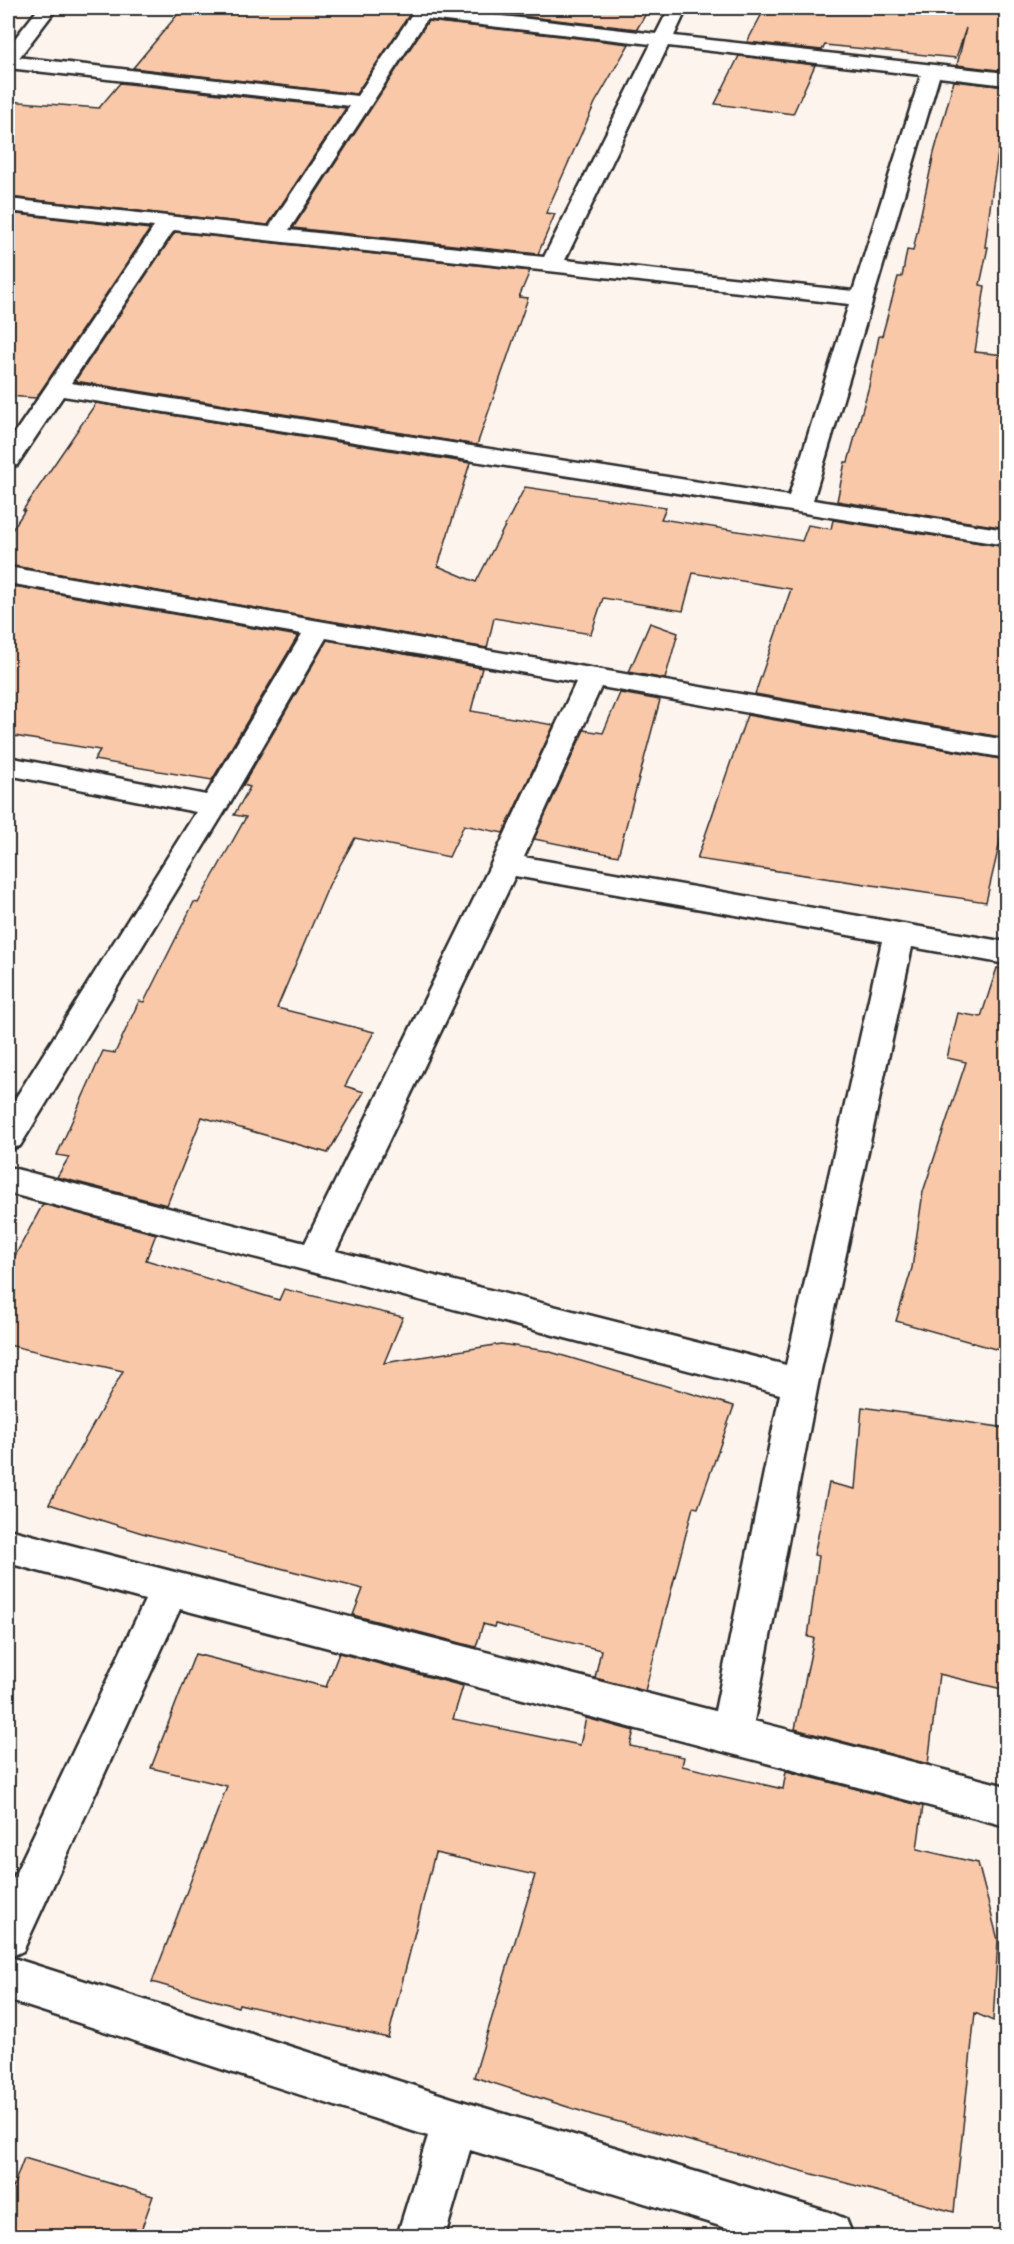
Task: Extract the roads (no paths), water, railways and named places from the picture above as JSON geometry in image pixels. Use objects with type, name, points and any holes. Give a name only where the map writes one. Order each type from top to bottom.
[{"type":"street","points":[[8,60],[48,8]]},
{"type":"street","points":[[552,264],[678,8]]},
{"type":"street","points":[[276,233],[424,10],[1006,79]]},
{"type":"street","points":[[8,60],[363,102]]},
{"type":"street","points":[[799,505],[932,70]]},
{"type":"street","points":[[8,205],[863,299]]},
{"type":"street","points":[[8,460],[168,222]]},
{"type":"street","points":[[56,388],[1006,538]]},
{"type":"street","points":[[8,575],[1006,749]]},
{"type":"street","points":[[8,1137],[214,806],[318,629]]},
{"type":"street","points":[[315,1259],[506,864],[592,677]]},
{"type":"street","points":[[8,766],[214,806]]},
{"type":"street","points":[[506,864],[1006,953]]},
{"type":"street","points":[[731,1732],[800,1384],[899,934]]},
{"type":"street","points":[[8,1180],[800,1384]]},
{"type":"street","points":[[8,1546],[169,1590],[731,1732],[1006,1806]]},
{"type":"street","points":[[8,1936],[169,1590]]},
{"type":"street","points":[[8,1978],[455,2122],[829,2236]]},
{"type":"street","points":[[421,2236],[455,2122]]}]
